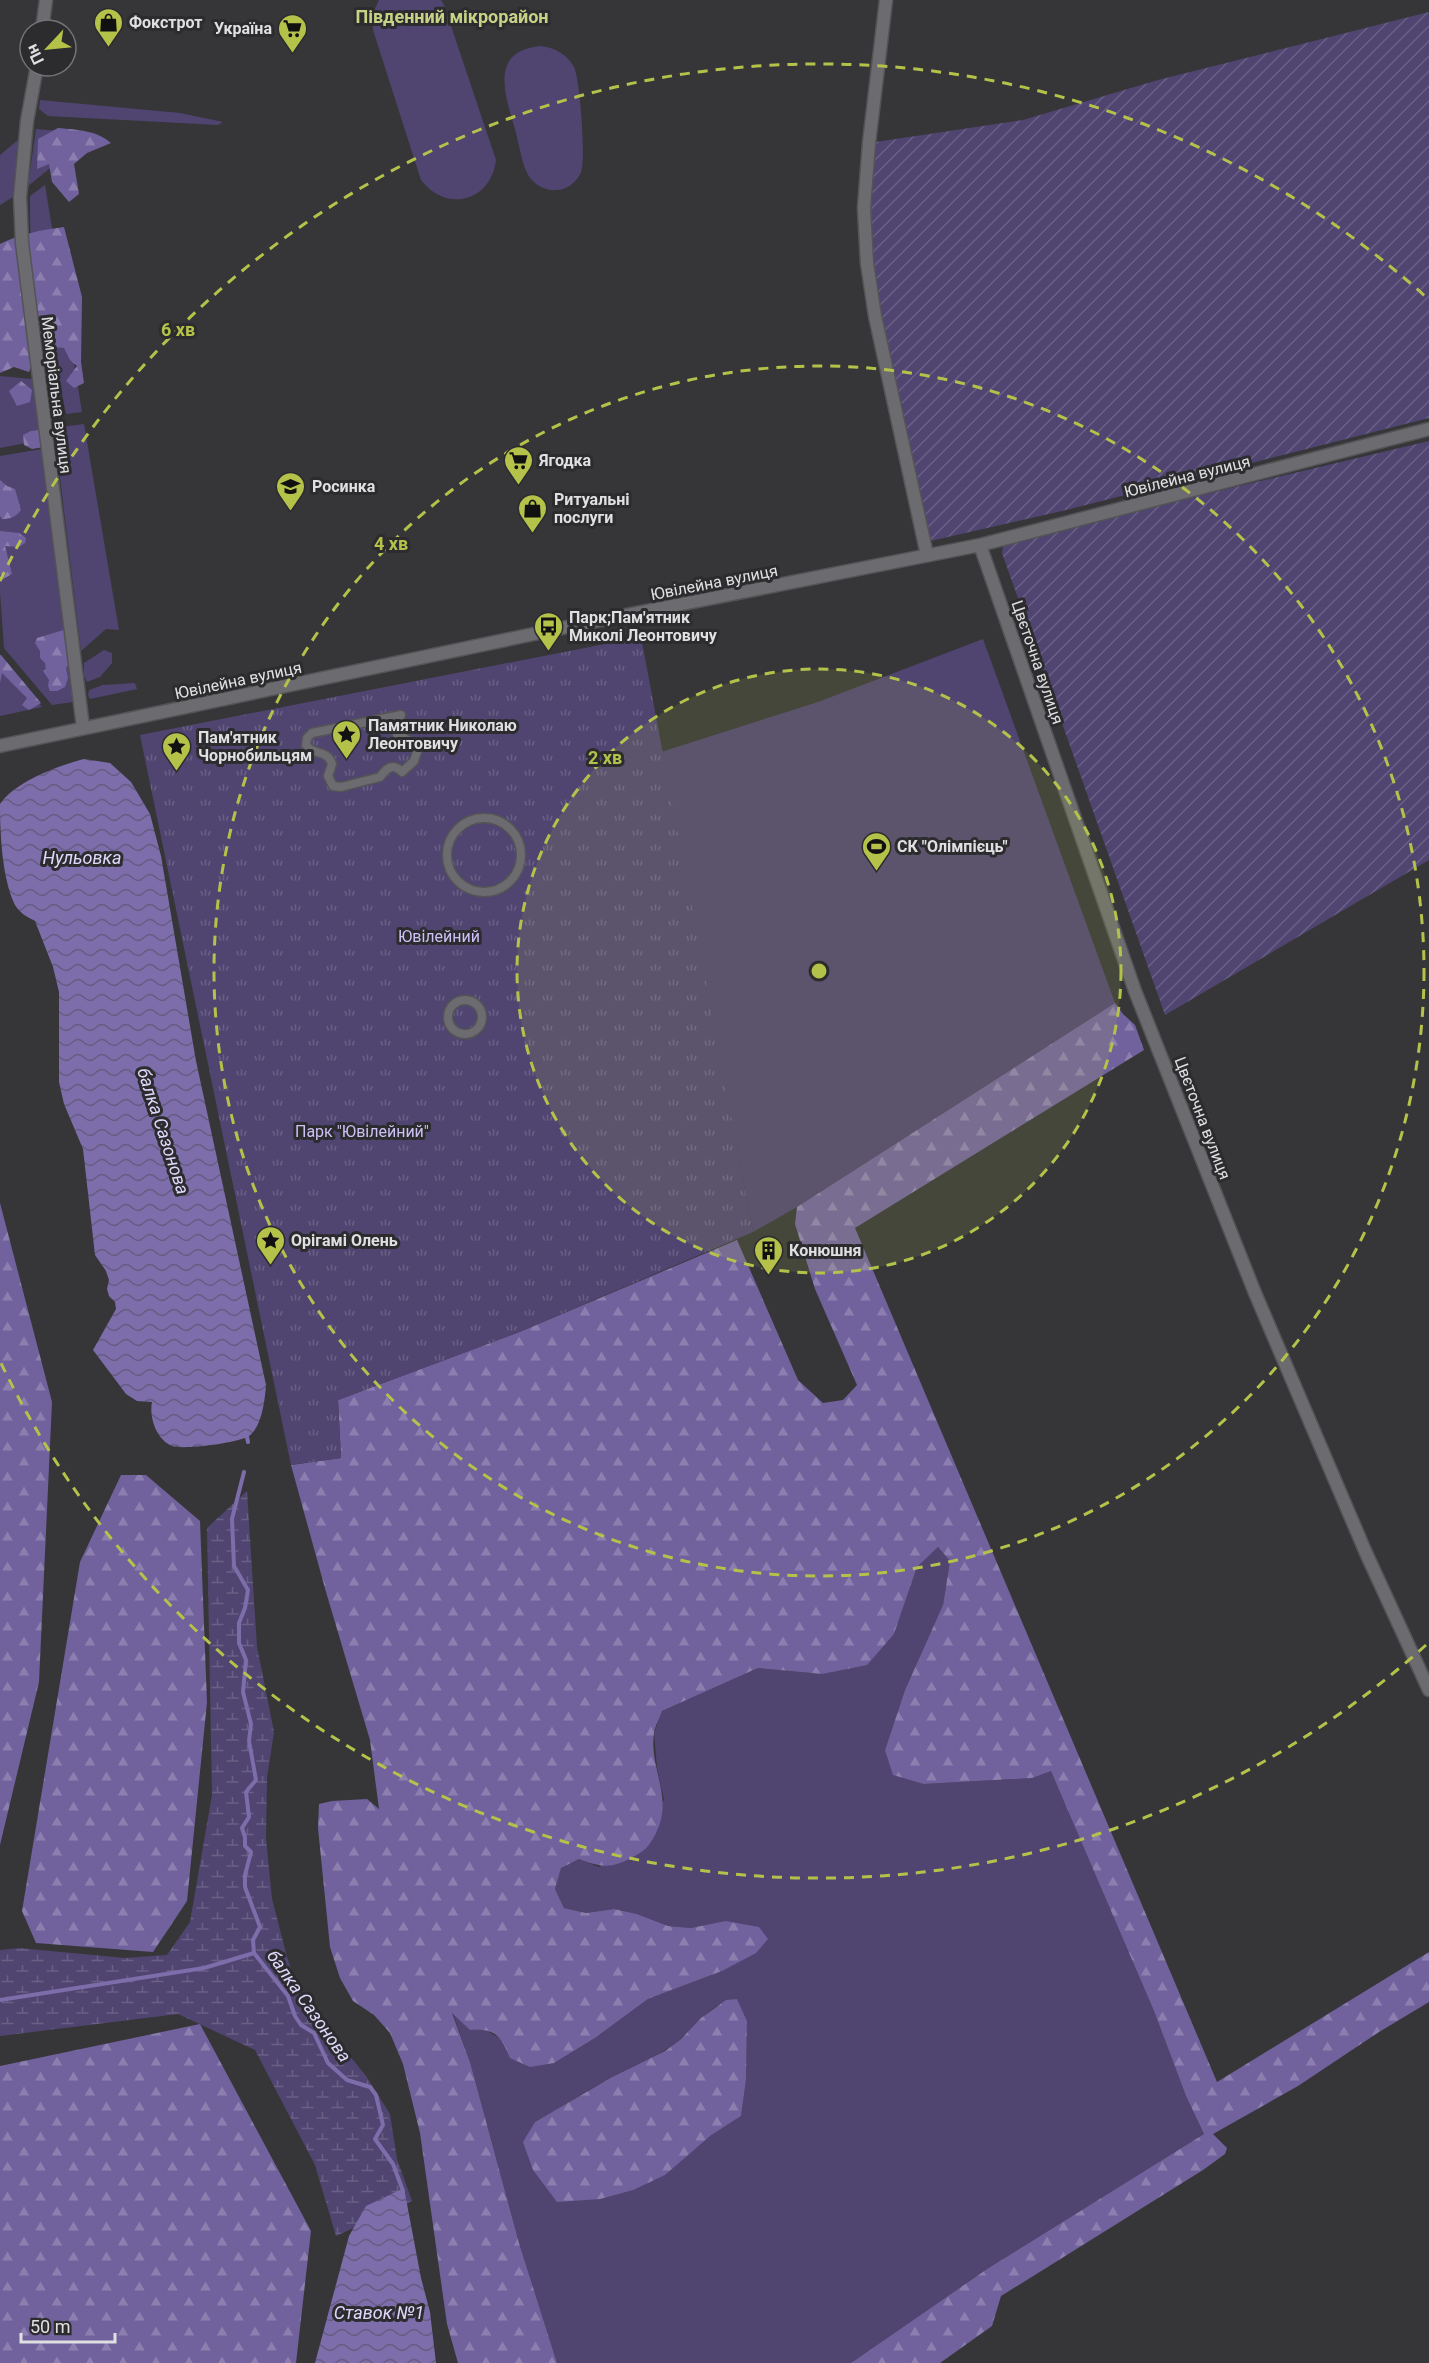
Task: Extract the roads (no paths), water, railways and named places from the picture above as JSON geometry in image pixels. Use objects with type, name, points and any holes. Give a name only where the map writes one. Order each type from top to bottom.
[{"type":"street","points":[[44,18],[46,0]]},
{"type":"street","points":[[886,0],[869,143],[864,208],[867,263],[875,316],[927,555]]},
{"type":"street","name":"Меморіальна вулиця","points":[[35,78],[26,131],[20,197],[22,243],[83,727]]},
{"type":"street","name":"Ювілейна вулиця","points":[[0,746],[83,727],[980,545],[1429,429]]},
{"type":"street","name":"Цвєточна вулиця","points":[[980,545],[1149,1024],[1259,1304],[1361,1542],[1429,1690]]},
{"type":"street","points":[[401,715],[396,722],[395,730],[399,737],[415,745],[416,759],[402,772],[390,767],[384,770],[380,777],[335,787],[328,779],[332,764],[330,758],[324,753],[311,751],[306,741],[312,733],[401,715]]},
{"type":"street","points":[[477,818],[494,819],[508,827],[518,840],[521,856],[517,873],[506,885],[491,891],[474,891],[459,883],[450,869],[447,853],[451,837],[462,824],[477,818]]},
{"type":"street","points":[[471,1000],[481,1010],[481,1024],[471,1033],[457,1032],[448,1020],[451,1006],[456,1002],[471,1000]]},
{"type":"water","name":"Нульовка","points":[[84,759],[110,763],[131,782],[150,814],[161,856],[196,1061],[266,1385],[262,1412],[257,1426],[249,1436],[243,1439],[187,1447],[172,1446],[166,1443],[155,1427],[152,1402],[137,1401],[126,1394],[93,1350],[116,1309],[115,1302],[109,1296],[107,1289],[109,1280],[106,1271],[95,1255],[83,1149],[64,1104],[59,1082],[59,992],[53,967],[35,921],[18,909],[10,892],[2,855],[0,816],[0,804],[16,788],[50,770]]},
{"type":"water","name":"Ставок №1","points":[[404,2188],[421,2278],[430,2312],[436,2363],[315,2363],[349,2236],[366,2206]]},
{"type":"waterway","name":"балка Сазонова","points":[[246,1432],[248,1442]]},
{"type":"waterway","name":"балка Сазонова","points":[[244,1472],[232,1519],[234,1566],[248,1590],[245,1608],[239,1623],[239,1643],[246,1660],[243,1692],[251,1724],[249,1741],[256,1780],[246,1792],[249,1817],[242,1828],[245,1846],[251,1852],[245,1875],[245,1887],[260,1927],[253,1940],[254,1953],[288,1996],[301,2025],[314,2033],[328,2063],[347,2080],[370,2087],[376,2095],[383,2125],[375,2139],[393,2164],[403,2191]]},
{"type":"waterway","points":[[0,2000],[204,1968],[254,1953]]},
{"type":"place","name":"Фокстрот","points":[[108,48]]},
{"type":"place","name":"Україна","points":[[293,54]]},
{"type":"place","name":"Ягодка","points":[[518,486]]},
{"type":"place","name":"Росинка","points":[[291,512]]},
{"type":"place","name":"Ритуальні послуги","points":[[533,534]]},
{"type":"place","name":"Парк;Пам'ятник Миколі Леонтовичу","points":[[548,652]]},
{"type":"place","name":"Памятник Николаю Леонтовичу","points":[[347,760]]},
{"type":"place","name":"Пам'ятник Чорнобильцям","points":[[177,772]]},
{"type":"place","name":"СК \"Олімпієць\"","points":[[876,872]]},
{"type":"place","name":"Орігамі Олень","points":[[270,1266]]},
{"type":"place","name":"Конюшня","points":[[768,1276]]},
{"type":"district","name":"Південний мікрорайон","points":[[452,17]]},
{"type":"park label","name":"Ювілейний","points":[[439,936]]},
{"type":"park label","name":"Парк \"Ювілейний\"","points":[[362,1131]]}]
